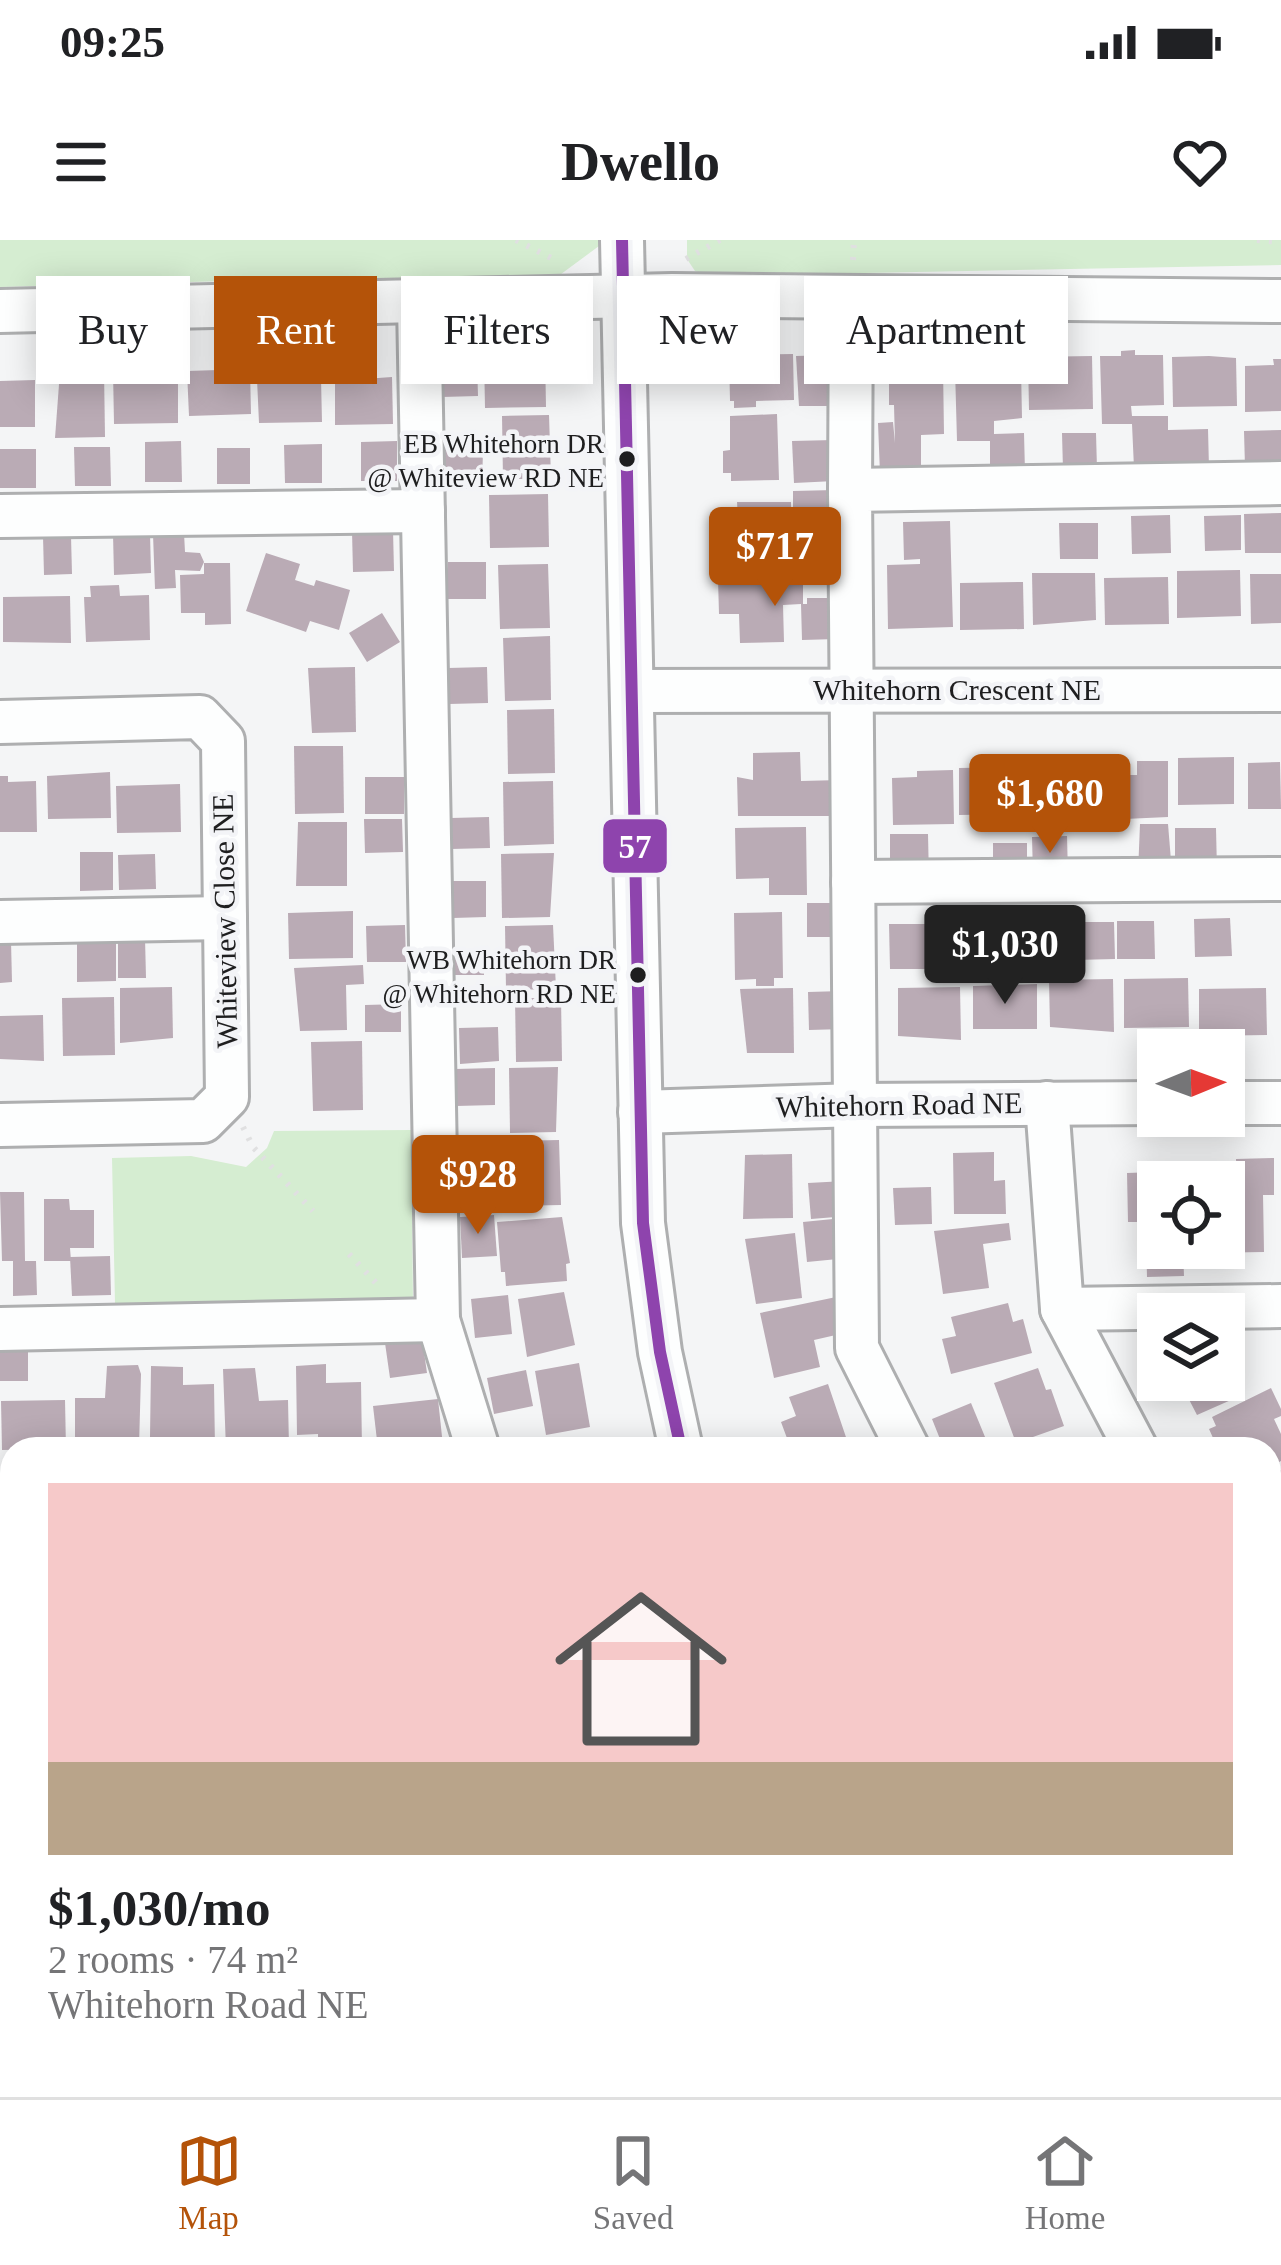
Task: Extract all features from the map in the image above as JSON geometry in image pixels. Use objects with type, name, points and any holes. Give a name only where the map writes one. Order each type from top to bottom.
[{"type":"street","points":[[622,240],[622,276]]},
{"type":"street","points":[[1068,300],[1281,302]]},
{"type":"street","points":[[0,311],[401,303]]},
{"type":"street","points":[[421,384],[438,1320],[474,1437]]},
{"type":"street","points":[[624,384],[643,1223],[660,1352],[678,1437]]},
{"type":"street","points":[[851,384],[857,1348],[902,1437]]},
{"type":"street","points":[[850,490],[1281,483]]},
{"type":"street","points":[[0,516],[423,511]]},
{"type":"street","name":"Whitehorn Crescent NE","points":[[632,691],[1281,690]]},
{"type":"street","name":"Whiteview Close NE","points":[[0,722],[200,717],[223,741],[227,1097]]},
{"type":"street","points":[[853,882],[1281,879]]},
{"type":"street","points":[[0,922],[225,918]]},
{"type":"street","points":[[0,1125],[203,1121],[227,1097]]},
{"type":"street","points":[[1047,1103],[1062,1309],[1130,1437]]},
{"type":"street","name":"Whitehorn Road NE","points":[[640,1112],[1137,1103]]},
{"type":"street","points":[[1245,1103],[1281,1103]]},
{"type":"street","points":[[1062,1309],[1281,1306]]},
{"type":"street","points":[[0,1329],[438,1320]]},
{"type":"path","points":[[516,240],[576,271]]},
{"type":"path","points":[[672,267],[720,240]]},
{"type":"path","points":[[1257,240],[1281,242]]},
{"type":"path","points":[[227,1097],[253,1147],[313,1211]]},
{"type":"green space","points":[[0,240],[599,240],[599,246],[558,276],[377,280],[377,276],[214,276],[214,281],[190,282],[190,276],[36,276],[36,286],[0,287]]},
{"type":"green space","points":[[687,240],[1281,240],[1281,265],[712,276],[695,271],[687,259]]},
{"type":"green space","points":[[411,1130],[413,1302],[115,1303],[112,1158],[191,1156],[246,1167],[267,1148],[274,1131]]},
{"type":"building","points":[[1135,350],[1135,355],[1163,355],[1164,405],[1131,406],[1132,416],[1168,416],[1168,430],[1208,429],[1209,468],[1134,468],[1132,424],[1102,424],[1100,356]]},
{"type":"building","points":[[780,354],[793,354],[794,400],[756,401],[756,407],[734,408],[730,384],[780,384]]},
{"type":"building","points":[[796,356],[804,356],[804,384],[830,384],[830,406],[799,406]]},
{"type":"building","points":[[1068,356],[1092,356],[1093,409],[1029,410],[1029,384],[1068,384]]},
{"type":"building","points":[[1172,357],[1236,358],[1237,406],[1173,407]]},
{"type":"building","points":[[1273,359],[1281,359],[1281,411],[1245,412],[1245,366],[1274,365]]},
{"type":"building","points":[[214,370],[214,384],[250,384],[251,414],[189,416],[190,371]]},
{"type":"building","points":[[392,377],[393,424],[335,425],[335,384],[377,384],[377,378]]},
{"type":"building","points":[[35,380],[35,427],[0,427],[0,381]]},
{"type":"building","points":[[59,384],[104,384],[105,437],[55,438]]},
{"type":"building","points":[[113,384],[178,384],[178,423],[114,424]]},
{"type":"building","points":[[257,384],[321,384],[322,422],[259,423]]},
{"type":"building","points":[[442,384],[478,384],[478,396],[442,397]]},
{"type":"building","points":[[485,384],[546,384],[546,407],[485,408]]},
{"type":"building","points":[[889,384],[943,384],[944,434],[921,435],[921,473],[880,474],[878,423],[893,422],[895,443],[894,405],[889,405]]},
{"type":"building","points":[[955,384],[1021,384],[1022,418],[994,421],[994,434],[1024,433],[1025,472],[990,472],[990,441],[957,441]]},
{"type":"building","points":[[777,414],[779,480],[731,481],[731,473],[723,473],[723,451],[730,450],[730,416]]},
{"type":"building","points":[[549,415],[551,479],[503,479],[502,416]]},
{"type":"building","points":[[1281,430],[1281,466],[1245,467],[1244,431]]},
{"type":"building","points":[[1062,433],[1096,433],[1097,469],[1063,470]]},
{"type":"building","points":[[834,440],[835,481],[794,483],[792,441]]},
{"type":"building","points":[[181,441],[182,482],[145,482],[145,442]]},
{"type":"building","points":[[397,441],[397,481],[361,481],[361,442]]},
{"type":"building","points":[[322,444],[322,483],[285,483],[284,445]]},
{"type":"building","points":[[74,447],[110,447],[111,486],[75,486]]},
{"type":"building","points":[[217,448],[250,448],[250,484],[217,484]]},
{"type":"building","points":[[445,448],[483,449],[482,489],[444,488]]},
{"type":"building","points":[[0,449],[36,449],[36,488],[0,488]]},
{"type":"building","points":[[835,490],[836,530],[793,531],[793,491]]},
{"type":"building","points":[[548,494],[549,547],[490,548],[489,495]]},
{"type":"building","points":[[737,502],[791,502],[792,567],[714,571],[713,537],[738,519]]},
{"type":"building","points":[[1281,513],[1281,553],[1245,553],[1244,514]]},
{"type":"building","points":[[1170,515],[1171,553],[1132,554],[1131,516]]},
{"type":"building","points":[[1241,515],[1241,550],[1205,551],[1204,516]]},
{"type":"building","points":[[950,521],[953,627],[888,629],[887,565],[920,564],[920,559],[904,560],[903,522]]},
{"type":"building","points":[[1059,523],[1098,523],[1098,559],[1060,559]]},
{"type":"building","points":[[393,530],[394,571],[353,572],[352,531]]},
{"type":"building","points":[[150,533],[151,573],[114,575],[113,534]]},
{"type":"building","points":[[184,533],[185,552],[200,553],[204,562],[200,571],[175,570],[176,588],[155,589],[153,534]]},
{"type":"building","points":[[43,536],[71,536],[72,574],[44,575]]},
{"type":"building","points":[[266,553],[300,564],[295,580],[314,586],[316,580],[350,590],[339,630],[310,621],[306,632],[246,611]]},
{"type":"building","points":[[448,562],[486,562],[486,599],[448,599]]},
{"type":"building","points":[[204,563],[230,563],[231,624],[205,625],[205,613],[181,613],[180,575],[204,574]]},
{"type":"building","points":[[548,564],[550,628],[500,629],[498,565]]},
{"type":"building","points":[[1240,570],[1241,616],[1177,618],[1177,571]]},
{"type":"building","points":[[1032,573],[1095,573],[1096,620],[1033,625]]},
{"type":"building","points":[[1250,574],[1281,574],[1281,623],[1251,624]]},
{"type":"building","points":[[803,577],[803,604],[807,598],[836,598],[837,639],[802,640],[801,604],[783,605],[784,642],[740,643],[739,614],[719,614],[718,579]]},
{"type":"building","points":[[1168,577],[1169,624],[1105,625],[1104,578]]},
{"type":"building","points":[[1023,582],[1024,629],[960,630],[960,583]]},
{"type":"building","points":[[119,585],[120,596],[149,595],[150,640],[86,642],[84,597],[91,597],[90,586]]},
{"type":"building","points":[[70,596],[71,643],[3,642],[3,597]]},
{"type":"building","points":[[382,613],[400,642],[367,662],[349,633]]},
{"type":"building","points":[[550,636],[551,700],[505,701],[503,638]]},
{"type":"building","points":[[355,667],[356,732],[312,733],[308,668]]},
{"type":"building","points":[[487,667],[488,703],[449,704],[448,668]]},
{"type":"building","points":[[554,709],[555,773],[508,774],[507,710]]},
{"type":"building","points":[[294,746],[343,746],[344,813],[295,814]]},
{"type":"building","points":[[800,752],[801,781],[841,780],[841,816],[738,816],[737,777],[753,780],[753,753]]},
{"type":"building","points":[[1234,757],[1234,804],[1178,805],[1178,758]]},
{"type":"building","points":[[1030,758],[1095,760],[1096,805],[1032,807]]},
{"type":"building","points":[[1137,761],[1168,761],[1168,817],[1103,820],[1103,775],[1137,775]]},
{"type":"building","points":[[1280,762],[1281,809],[1248,809],[1248,763]]},
{"type":"building","points":[[1022,767],[1023,814],[959,815],[959,768]]},
{"type":"building","points":[[953,770],[954,824],[893,825],[892,778],[917,777],[917,771]]},
{"type":"building","points":[[110,772],[111,818],[48,819],[47,776]]},
{"type":"building","points":[[0,776],[8,776],[8,782],[36,781],[37,832],[0,832]]},
{"type":"building","points":[[365,777],[404,777],[404,814],[365,814]]},
{"type":"building","points":[[553,781],[554,844],[504,846],[503,782]]},
{"type":"building","points":[[180,784],[181,832],[117,833],[116,786]]},
{"type":"building","points":[[489,817],[490,848],[451,849],[451,818]]},
{"type":"building","points":[[364,819],[402,819],[403,852],[365,853]]},
{"type":"building","points":[[298,822],[347,822],[347,886],[296,886]]},
{"type":"building","points":[[1140,824],[1168,824],[1172,873],[1138,873]]},
{"type":"building","points":[[806,827],[807,895],[769,895],[769,878],[736,879],[735,828]]},
{"type":"building","points":[[1175,828],[1216,828],[1217,871],[1175,872]]},
{"type":"building","points":[[890,834],[928,834],[929,879],[890,879]]},
{"type":"building","points":[[1067,836],[1068,875],[1033,875],[1032,837]]},
{"type":"building","points":[[993,843],[1027,843],[1027,875],[993,875]]},
{"type":"building","points":[[80,852],[113,852],[113,890],[80,891]]},
{"type":"building","points":[[554,853],[550,917],[502,918],[501,854]]},
{"type":"building","points":[[155,854],[156,889],[119,890],[118,855]]},
{"type":"building","points":[[453,881],[486,881],[486,917],[453,918]]},
{"type":"building","points":[[807,903],[840,903],[840,937],[807,937]]},
{"type":"building","points":[[353,911],[353,958],[289,959],[288,913]]},
{"type":"building","points":[[782,912],[783,978],[774,978],[774,986],[756,986],[756,979],[735,980],[734,913]]},
{"type":"building","points":[[1230,918],[1232,956],[1195,957],[1194,919]]},
{"type":"building","points":[[1117,921],[1154,921],[1155,959],[1117,959]]},
{"type":"building","points":[[1075,922],[1114,922],[1115,959],[1075,960]]},
{"type":"building","points":[[999,923],[1037,923],[1038,958],[999,958]]},
{"type":"building","points":[[889,924],[929,924],[930,969],[890,969]]},
{"type":"building","points":[[405,925],[406,962],[367,962],[366,926]]},
{"type":"building","points":[[553,925],[556,989],[506,990],[505,926]]},
{"type":"building","points":[[118,938],[145,938],[146,978],[118,978]]},
{"type":"building","points":[[116,940],[116,981],[77,982],[77,941]]},
{"type":"building","points":[[0,941],[11,941],[12,982],[0,983]]},
{"type":"building","points":[[450,957],[484,957],[484,975],[451,975]]},
{"type":"building","points":[[363,965],[364,984],[346,985],[347,1030],[300,1031],[294,968]]},
{"type":"building","points":[[1188,978],[1189,1027],[1124,1028],[1124,979]]},
{"type":"building","points":[[1113,979],[1114,1032],[1050,1027],[1049,980]]},
{"type":"building","points":[[1037,984],[1037,1029],[973,1029],[973,986]]},
{"type":"building","points":[[172,987],[173,1038],[120,1043],[120,988]]},
{"type":"building","points":[[960,987],[961,1040],[898,1036],[898,988]]},
{"type":"building","points":[[793,988],[794,1053],[747,1053],[740,989]]},
{"type":"building","points":[[1266,988],[1267,1035],[1245,1035],[1245,1029],[1199,1029],[1199,989]]},
{"type":"building","points":[[843,991],[844,1029],[809,1030],[808,992]]},
{"type":"building","points":[[114,997],[115,1055],[63,1056],[62,998]]},
{"type":"building","points":[[515,998],[561,998],[562,1061],[516,1062]]},
{"type":"building","points":[[401,1004],[401,1032],[365,1032],[365,1005]]},
{"type":"building","points":[[43,1015],[44,1061],[0,1059],[0,1016]]},
{"type":"building","points":[[498,1027],[499,1061],[460,1064],[459,1028]]},
{"type":"building","points":[[362,1041],[363,1110],[313,1111],[311,1042]]},
{"type":"building","points":[[558,1067],[556,1132],[510,1133],[509,1068]]},
{"type":"building","points":[[495,1068],[495,1105],[456,1106],[455,1069]]},
{"type":"building","points":[[559,1140],[561,1205],[513,1206],[512,1141]]},
{"type":"building","points":[[994,1152],[994,1181],[1005,1180],[1006,1214],[954,1214],[953,1153]]},
{"type":"building","points":[[792,1154],[793,1218],[743,1219],[745,1155]]},
{"type":"building","points":[[1274,1158],[1274,1195],[1263,1195],[1264,1252],[1245,1252],[1245,1161],[1236,1159]]},
{"type":"building","points":[[1127,1173],[1137,1173],[1137,1222],[1128,1222]]},
{"type":"building","points":[[497,1174],[497,1209],[459,1211],[458,1175]]},
{"type":"building","points":[[845,1181],[848,1216],[811,1219],[808,1183]]},
{"type":"building","points":[[931,1187],[932,1224],[895,1225],[893,1188]]},
{"type":"building","points":[[0,1192],[24,1192],[25,1261],[36,1261],[37,1295],[13,1296],[13,1261],[2,1261]]},
{"type":"building","points":[[44,1199],[69,1199],[70,1210],[94,1210],[94,1248],[70,1248],[71,1261],[44,1261]]},
{"type":"building","points":[[494,1215],[497,1256],[462,1258],[460,1217]]},
{"type":"building","points":[[562,1217],[570,1263],[566,1264],[567,1281],[506,1286],[497,1222]]},
{"type":"building","points":[[843,1218],[848,1258],[807,1262],[803,1222]]},
{"type":"building","points":[[1009,1223],[1011,1240],[983,1244],[989,1288],[943,1294],[934,1231]]},
{"type":"building","points":[[795,1233],[802,1298],[756,1304],[745,1239]]},
{"type":"building","points":[[110,1256],[111,1295],[72,1296],[70,1257]]},
{"type":"building","points":[[1147,1269],[1184,1269],[1184,1276],[1147,1277]]},
{"type":"building","points":[[564,1292],[575,1345],[527,1357],[518,1299]]},
{"type":"building","points":[[508,1295],[512,1334],[475,1338],[471,1299]]},
{"type":"building","points":[[841,1296],[849,1332],[814,1340],[820,1367],[774,1378],[760,1313]]},
{"type":"building","points":[[1008,1303],[1013,1322],[1023,1319],[1032,1353],[951,1374],[942,1339],[956,1336],[951,1317]]},
{"type":"building","points":[[422,1338],[427,1373],[390,1378],[385,1343]]},
{"type":"building","points":[[0,1344],[28,1344],[28,1381],[0,1381]]},
{"type":"building","points":[[579,1363],[590,1427],[546,1435],[535,1371]]},
{"type":"building","points":[[326,1364],[326,1383],[361,1382],[362,1437],[297,1435],[296,1366]]},
{"type":"building","points":[[138,1365],[139,1437],[75,1437],[75,1398],[105,1398],[107,1366]]},
{"type":"building","points":[[151,1366],[183,1367],[183,1385],[214,1384],[215,1437],[150,1437]]},
{"type":"building","points":[[255,1368],[259,1401],[288,1400],[289,1437],[226,1437],[223,1369]]},
{"type":"building","points":[[1038,1368],[1064,1426],[1033,1437],[1014,1437],[994,1383]]},
{"type":"building","points":[[526,1370],[533,1406],[494,1414],[487,1378]]},
{"type":"building","points":[[828,1384],[846,1437],[787,1437],[781,1422],[796,1416],[789,1397]]},
{"type":"building","points":[[1271,1388],[1281,1409],[1281,1416],[1274,1419],[1281,1437],[1213,1437],[1209,1429],[1216,1426],[1212,1417]]},
{"type":"building","points":[[438,1399],[442,1437],[377,1437],[373,1406]]},
{"type":"building","points":[[65,1400],[66,1437],[2,1437],[1,1401]]},
{"type":"building","points":[[1190,1401],[1229,1401],[1197,1415]]},
{"type":"building","points":[[971,1403],[985,1437],[939,1437],[932,1419]]},
{"type":"transit line","name":"57","points":[[622,240],[643,1223],[660,1352],[678,1437]]},
{"type":"place","name":"EB Whitehorn DR @ Whiteview RD NE","points":[[627,459]]},
{"type":"place","name":"WB Whitehorn DR @ Whitehorn RD NE","points":[[638,975]]}]
